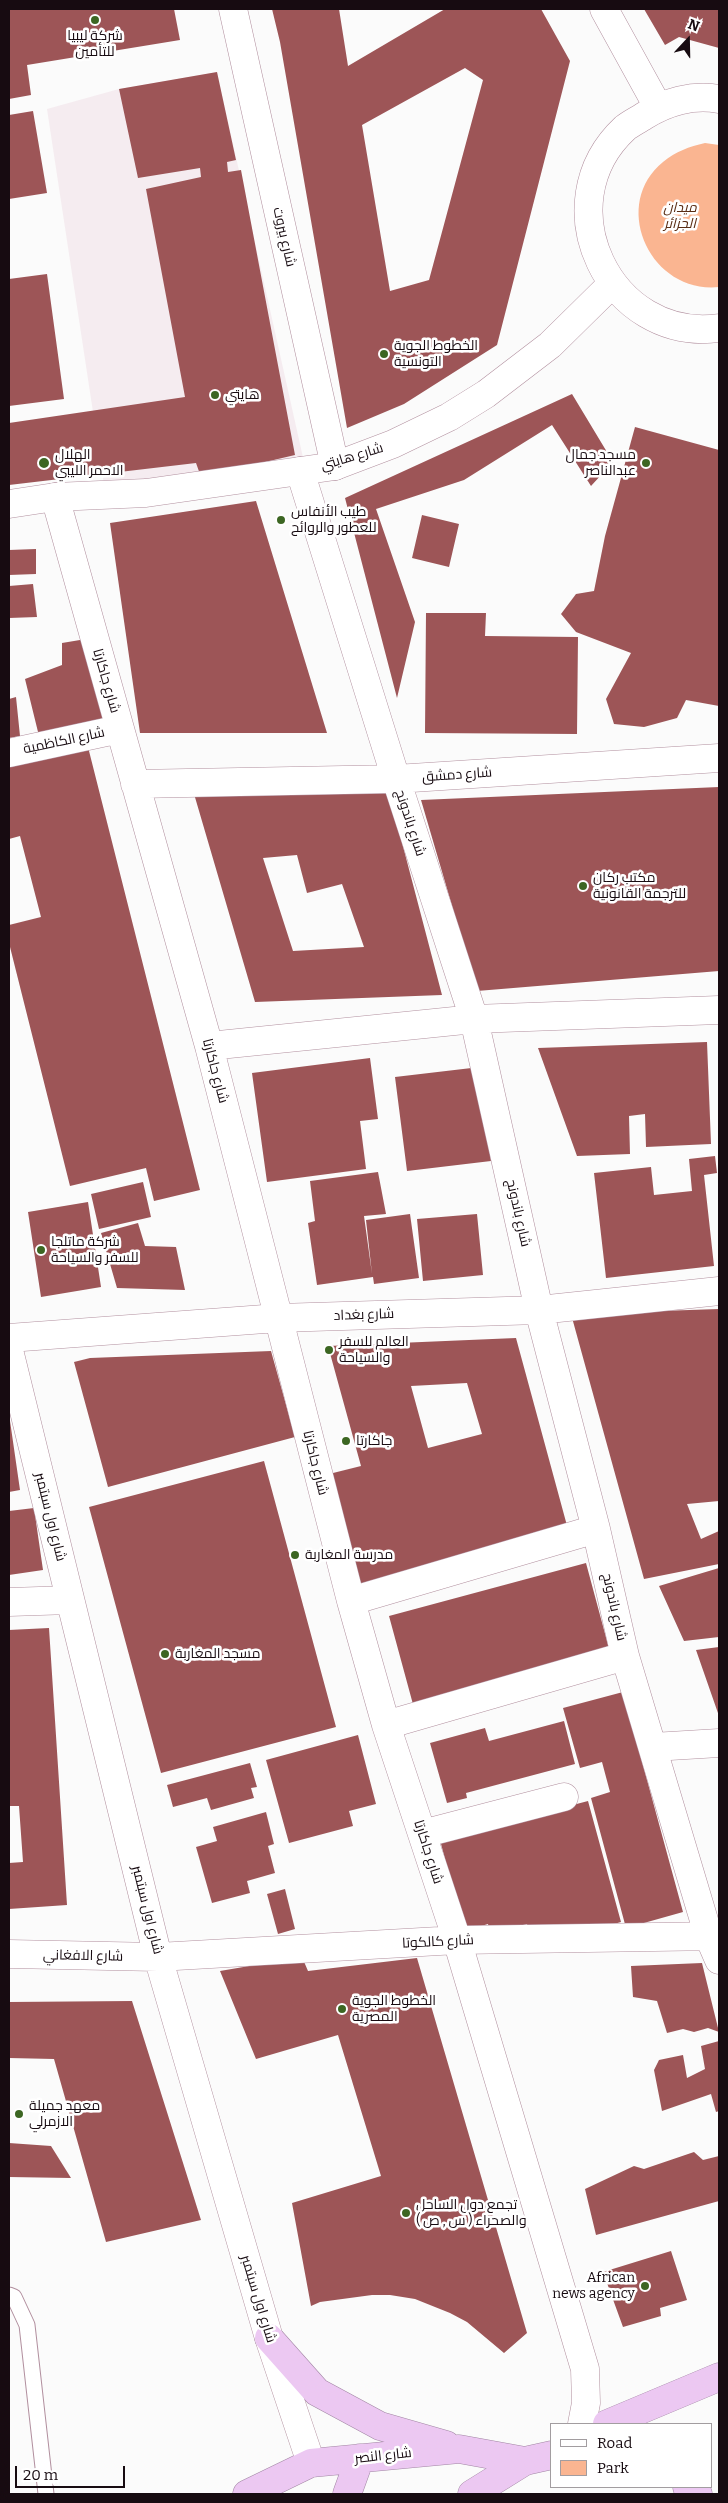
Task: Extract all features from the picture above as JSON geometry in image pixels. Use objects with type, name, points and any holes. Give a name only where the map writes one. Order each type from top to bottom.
[{"type":"highway","points":[[269,2338],[317,2392],[380,2426],[459,2449]]},
{"type":"highway","points":[[609,2423],[719,2378]]},
{"type":"highway","name":"شارع النصر","points":[[247,2494],[286,2488],[311,2463],[459,2449],[525,2461]]},
{"type":"highway","points":[[472,2494],[525,2461],[550,2450]]},
{"type":"highway","points":[[525,2461],[550,2455]]},
{"type":"highway","points":[[347,2494],[360,2458]]},
{"type":"street","name":"شارع بيروت","points":[[233,9],[335,466]]},
{"type":"street","points":[[604,9],[658,107]]},
{"type":"street","points":[[719,99],[710,97],[680,99],[658,107],[625,128],[603,155],[591,187],[588,221],[595,254],[612,284],[638,309],[669,324],[704,330],[719,328]]},
{"type":"street","name":"شارع هايتي","points":[[9,504],[55,497],[146,493],[335,466],[401,440],[449,417],[486,394],[550,345],[612,284]]},
{"type":"street","name":"شارع باندونج","points":[[300,471],[474,1019],[539,1310],[596,1529],[625,1656],[716,1944]]},
{"type":"street","name":"شارع جاكارتا","points":[[55,497],[209,1046],[351,1601],[386,1725],[458,1940],[585,2369],[586,2403],[582,2423]]},
{"type":"street","name":"شارع الكاظمية","points":[[9,753],[120,729]]},
{"type":"street","name":"شارع دمشق","points":[[135,784],[396,778],[719,758]]},
{"type":"street","points":[[209,1046],[474,1019],[719,1010]]},
{"type":"street","name":"شارع بغداد","points":[[9,1338],[278,1318],[539,1310],[719,1291]]},
{"type":"street","name":"شارع اول سبتمبر","points":[[9,1350],[158,1957],[269,2338],[311,2463]]},
{"type":"street","points":[[351,1601],[596,1529]]},
{"type":"street","points":[[9,1602],[70,1600]]},
{"type":"street","points":[[386,1725],[625,1656]]},
{"type":"street","points":[[653,1747],[719,1743]]},
{"type":"street","points":[[422,1834],[564,1797]]},
{"type":"street","name":"شارع كالكوتا","points":[[158,1957],[458,1940],[716,1944]]},
{"type":"street","name":"شارع الافغاني","points":[[9,1954],[158,1957]]},
{"type":"lane","points":[[9,2294],[14,2296],[27,2325],[46,2494]]},
{"type":"shaded area","points":[[217,72],[304,462],[105,491],[47,109],[119,89]]},
{"type":"green space","name":"ميدان الجزائر","points":[[705,143],[719,145],[719,287],[695,285],[674,276],[657,262],[645,243],[639,222],[640,201],[647,180],[663,162],[673,155]]},
{"type":"building","points":[[9,9],[174,9],[180,40],[27,65],[31,95],[9,99]]},
{"type":"building","points":[[272,9],[339,9],[348,66],[445,9],[541,9],[570,61],[497,345],[404,404],[347,428],[280,42]],"holes":[[[465,68],[483,80],[429,280],[390,291],[362,125]]]},
{"type":"building","points":[[644,9],[719,9],[719,48],[679,37],[665,45]]},
{"type":"building","points":[[217,72],[236,160],[227,162],[228,172],[241,170],[295,455],[201,477],[196,463],[9,485],[9,423],[185,397],[146,189],[201,177],[200,168],[138,178],[119,89]]},
{"type":"building","points":[[33,111],[47,193],[9,199],[9,115]]},
{"type":"building","points":[[47,274],[64,399],[9,406],[9,279]]},
{"type":"building","points":[[572,394],[613,462],[591,486],[552,425],[464,480],[376,509],[415,622],[397,698],[345,498]]},
{"type":"building","points":[[635,427],[719,450],[719,706],[686,700],[677,718],[644,727],[614,724],[606,699],[631,653],[576,632],[561,614],[576,594],[594,591],[605,536]]},
{"type":"building","points":[[256,501],[327,733],[140,733],[110,523]]},
{"type":"building","points":[[422,515],[459,524],[449,567],[412,558]]},
{"type":"building","points":[[36,549],[36,574],[9,575],[9,550]]},
{"type":"building","points":[[33,584],[37,617],[9,618],[9,586]]},
{"type":"building","points":[[426,613],[486,613],[485,636],[578,637],[577,734],[425,733]]},
{"type":"building","points":[[86,639],[106,721],[39,736],[25,679],[62,665],[62,643]]},
{"type":"building","points":[[16,697],[20,736],[9,738],[9,699]]},
{"type":"building","points":[[88,747],[200,1190],[154,1201],[146,1168],[70,1186],[9,943],[9,925],[41,917],[20,836],[9,839],[9,767]]},
{"type":"building","points":[[192,787],[389,793],[442,995],[255,1002]],"holes":[[[297,855],[307,893],[342,884],[364,947],[293,951],[263,858]]]},
{"type":"building","name":"مكتب ركان للترجمة القانونية","points":[[719,787],[719,971],[477,991],[421,800]]},
{"type":"building","points":[[707,1042],[711,1144],[646,1147],[645,1114],[629,1116],[630,1154],[577,1156],[538,1048]]},
{"type":"building","points":[[370,1058],[378,1119],[360,1121],[366,1169],[267,1182],[252,1073]]},
{"type":"building","points":[[480,1067],[491,1161],[407,1171],[395,1077]]},
{"type":"building","points":[[715,1156],[717,1173],[704,1175],[714,1266],[606,1278],[594,1173],[651,1167],[654,1195],[692,1191],[689,1159]]},
{"type":"building","points":[[378,1172],[386,1214],[364,1216],[372,1274],[366,1220],[410,1214],[419,1278],[374,1284],[373,1277],[317,1285],[308,1223],[315,1221],[310,1181]]},
{"type":"building","points":[[143,1182],[151,1217],[99,1229],[91,1194]]},
{"type":"building","points":[[88,1202],[101,1287],[41,1297],[28,1212]]},
{"type":"building","points":[[477,1214],[483,1275],[423,1281],[417,1219]]},
{"type":"building","points":[[138,1223],[145,1246],[176,1247],[185,1290],[117,1288],[101,1233]]},
{"type":"building","points":[[719,1309],[719,1501],[687,1504],[701,1539],[719,1531],[719,1564],[644,1579],[571,1314]]},
{"type":"building","points":[[516,1338],[569,1533],[360,1589],[329,1474],[361,1466],[328,1346]],"holes":[[[467,1383],[482,1434],[428,1448],[411,1386]]]},
{"type":"building","points":[[271,1351],[295,1437],[108,1487],[74,1362],[90,1358]]},
{"type":"building","points":[[9,1414],[20,1490],[9,1492]]},
{"type":"building","points":[[264,1461],[336,1727],[161,1773],[89,1507]]},
{"type":"building","points":[[34,1508],[43,1570],[9,1575],[9,1511]]},
{"type":"building","points":[[586,1563],[611,1656],[414,1708],[389,1616]]},
{"type":"building","points":[[719,1568],[719,1637],[684,1641],[659,1586]]},
{"type":"building","points":[[49,1628],[67,1905],[9,1909],[9,1863],[23,1862],[19,1806],[9,1806],[9,1630]]},
{"type":"building","points":[[719,1647],[719,1716],[696,1650]]},
{"type":"building","points":[[623,1692],[683,1912],[626,1928],[591,1798],[610,1792],[602,1762],[580,1768],[563,1708]]},
{"type":"building","points":[[564,1721],[575,1764],[466,1793],[467,1798],[447,1803],[430,1743],[485,1728],[489,1741]]},
{"type":"building","points":[[358,1735],[376,1804],[349,1811],[353,1826],[289,1843],[266,1760]]},
{"type":"building","points":[[250,1763],[257,1787],[251,1788],[254,1798],[211,1810],[207,1798],[173,1807],[167,1785]]},
{"type":"building","points":[[588,1801],[621,1922],[575,1935],[530,1934],[527,1924],[490,1933],[488,1924],[464,1931],[440,1840]]},
{"type":"building","points":[[266,1812],[274,1844],[268,1846],[275,1873],[247,1881],[250,1893],[212,1903],[196,1847],[217,1841],[213,1827]]},
{"type":"building","points":[[285,1889],[295,1929],[278,1934],[267,1894]]},
{"type":"building","points":[[302,1957],[308,1971],[417,1958],[527,2333],[504,2353],[467,2322],[415,2299],[390,2295],[372,2295],[320,2302],[311,2306],[292,2203],[381,2176],[338,2035],[256,2059],[220,1971]]},
{"type":"building","points":[[702,1963],[719,2032],[708,2028],[694,2032],[683,2029],[667,2033],[657,2001],[633,1997],[631,1966]]},
{"type":"building","points":[[132,2001],[201,2220],[106,2242],[54,2059],[9,2058],[9,2002]]},
{"type":"building","points":[[719,2041],[719,2111],[716,2112],[711,2094],[662,2111],[654,2070],[659,2060],[683,2055],[687,2078],[705,2069],[701,2046]]},
{"type":"building","points":[[9,2143],[51,2146],[71,2178],[9,2177]]},
{"type":"building","points":[[694,2152],[703,2160],[719,2156],[719,2201],[596,2235],[585,2189],[634,2166],[644,2169]]},
{"type":"building","name":"African news agency","points":[[671,2251],[687,2300],[660,2308],[661,2316],[623,2327],[603,2272]]},
{"type":"place","name":"شركة ليبيا للتأمين","points":[[95,20]]},
{"type":"place","name":"الخطوط الجوية التونسية","points":[[384,354]]},
{"type":"place","name":"هايتي","points":[[215,395]]},
{"type":"place","name":"الهلال الاحمر الليبي","points":[[44,463]]},
{"type":"place","name":"مسجد جمال عبدالناصر","points":[[646,463]]},
{"type":"place","name":"طيب الأنفاس للعطور والروائح","points":[[281,520]]},
{"type":"place","name":"مكتب ركان للترجمة القانونية","points":[[583,886]]},
{"type":"place","name":"شركة ماتلجا للسفر والسياحة","points":[[41,1250]]},
{"type":"place","name":"العالم للسفر والسياحة","points":[[329,1350]]},
{"type":"place","name":"جاكارتا","points":[[346,1441]]},
{"type":"place","name":"مدرسة المغاربة","points":[[295,1555]]},
{"type":"place","name":"مسجد المغاربة","points":[[165,1654]]},
{"type":"place","name":"الخطوط الجوية المصرية","points":[[342,2009]]},
{"type":"place","name":"معهد جميلة الازمرلي","points":[[19,2114]]},
{"type":"place","name":"تجمع دول الساحل والصحراء ( س , ص )","points":[[406,2213]]},
{"type":"place","name":"African news agency","points":[[645,2286]]}]
